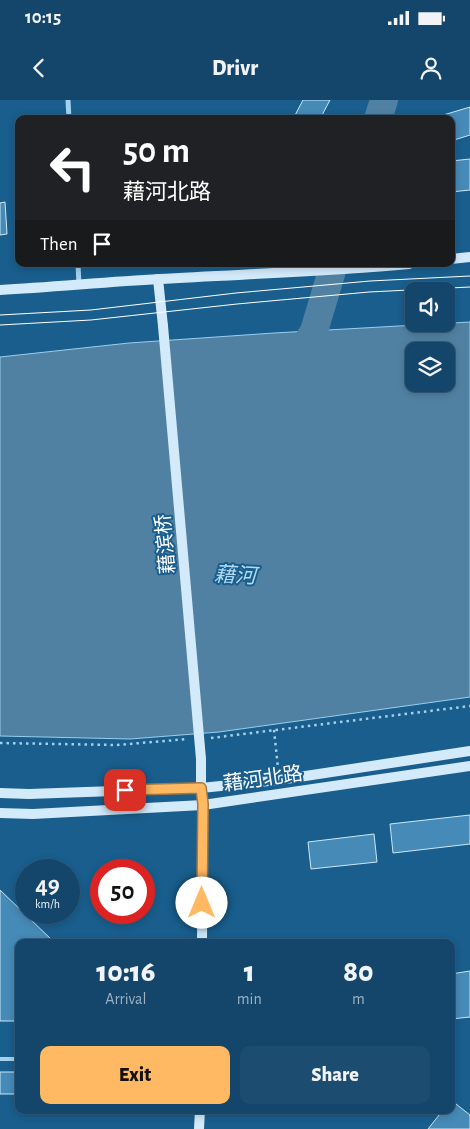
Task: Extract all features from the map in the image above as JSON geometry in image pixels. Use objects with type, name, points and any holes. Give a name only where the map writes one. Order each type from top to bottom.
[{"type":"main road","points":[[455,259],[470,258]]},
{"type":"main road","points":[[0,290],[380,267]]},
{"type":"main road","name":"藉滨桥","points":[[158,279],[202,759],[202,939]]},
{"type":"main road","name":"藉河北路","points":[[0,793],[29,794],[201,788],[279,780],[470,751]]},
{"type":"main road","name":"藉河北路","points":[[0,813],[33,814],[203,804],[470,766]]},
{"type":"main road","points":[[199,1129],[200,1114]]},
{"type":"street","points":[[68,100],[69,115]]},
{"type":"street","points":[[78,267],[79,285]]},
{"type":"lane","points":[[0,1059],[15,1059]]},
{"type":"path","points":[[206,738],[470,706]]},
{"type":"path","points":[[274,730],[279,780]]},
{"type":"path","points":[[0,743],[117,745],[196,739]]},
{"type":"water","name":"藉河","points":[[470,322],[470,697],[219,732],[130,739],[0,736],[0,357],[129,343],[405,326],[405,332],[455,332],[455,323]]},
{"type":"building","points":[[303,100],[330,100],[322,115],[295,115]]},
{"type":"building","points":[[470,107],[470,135],[455,140],[455,115],[443,115]]},
{"type":"building","points":[[470,159],[470,190],[455,192],[455,161]]},
{"type":"building","points":[[5,202],[7,234],[0,235],[0,203]]},
{"type":"building","points":[[470,815],[470,844],[393,853],[390,824]]},
{"type":"building","points":[[374,834],[377,862],[311,869],[308,842]]},
{"type":"building","points":[[0,890],[15,904],[15,924],[35,924],[51,939],[15,939],[15,1021],[0,1021]]},
{"type":"building","points":[[470,971],[470,1017],[455,1019],[455,973]]},
{"type":"building","points":[[0,1072],[15,1072],[15,1094],[0,1094]]},
{"type":"building","points":[[455,1103],[470,1115],[470,1129],[428,1129],[440,1114],[455,1114]]},
{"type":"waterway","points":[[379,115],[384,100]]},
{"type":"waterway","points":[[294,364],[314,331],[333,267]]},
{"type":"tram line","points":[[0,315],[91,310],[236,293],[370,281],[470,276]]},
{"type":"tram line","points":[[0,325],[91,320],[369,292],[470,287]]},
{"type":"route","points":[[125,790],[201,788],[203,804],[202,903]]}]
